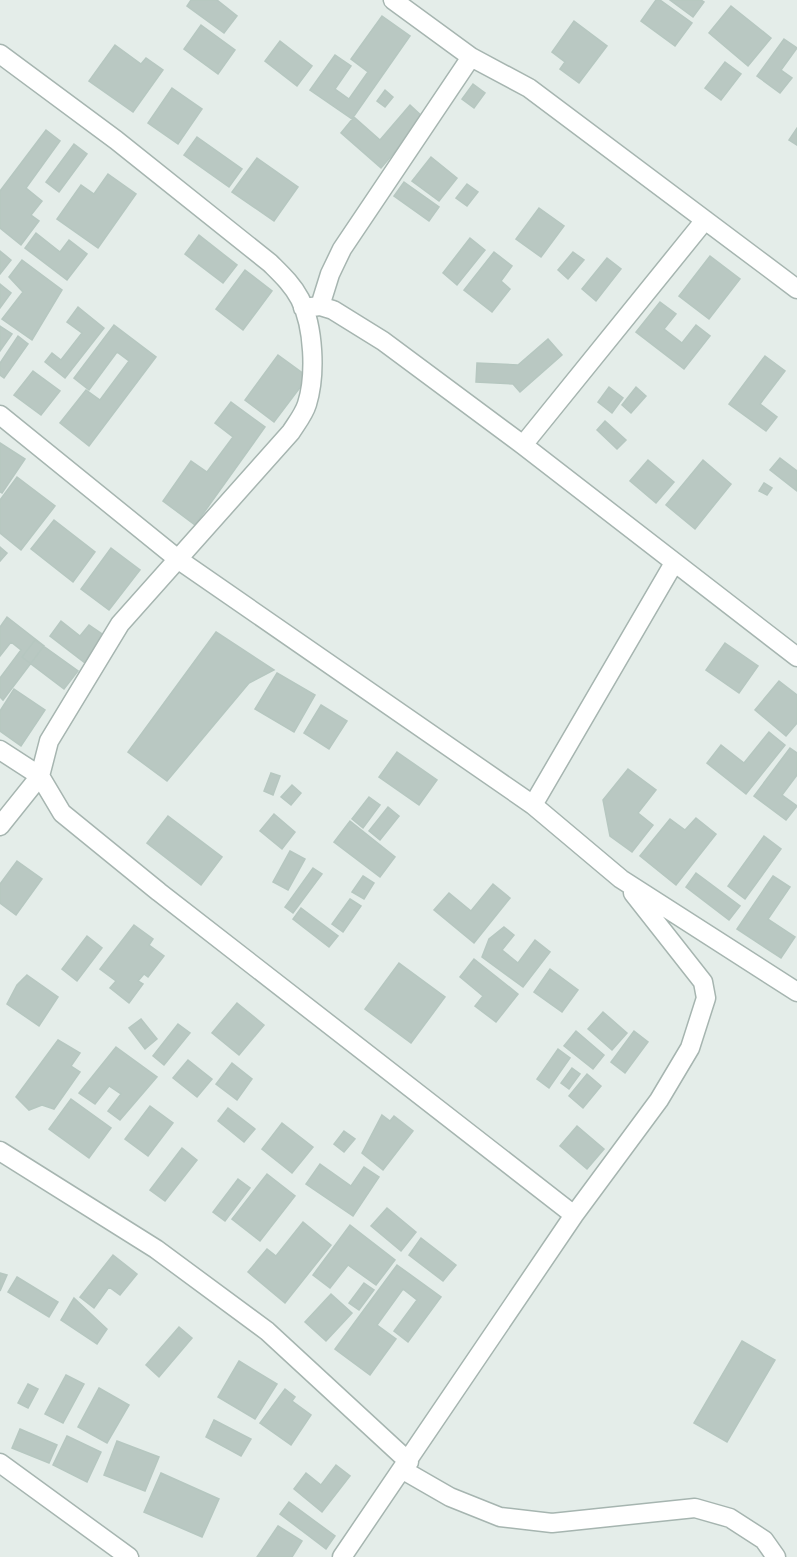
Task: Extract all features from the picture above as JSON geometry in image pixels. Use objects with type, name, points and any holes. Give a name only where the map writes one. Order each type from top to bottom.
[{"type":"street","points":[[393,0],[471,57],[529,88],[797,289]]},
{"type":"street","points":[[0,54],[116,140],[270,263],[311,307],[342,315],[382,341],[523,445],[797,657]]},
{"type":"street","points":[[0,826],[40,776],[49,741],[120,624],[291,432],[306,407],[314,375],[310,337],[311,307],[348,239],[471,57]]},
{"type":"street","points":[[523,445],[705,220]]},
{"type":"street","points":[[0,415],[179,560],[533,805],[621,879],[797,992]]},
{"type":"street","points":[[533,805],[674,563]]},
{"type":"street","points":[[0,750],[40,776],[62,813],[159,892],[574,1215]]},
{"type":"street","points":[[342,1557],[406,1466],[574,1215],[659,1100],[690,1048],[706,998],[703,982],[621,879]]},
{"type":"street","points":[[0,1151],[156,1249],[267,1331],[406,1466],[450,1497],[500,1517],[552,1523],[695,1508],[730,1518],[764,1540],[776,1557]]},
{"type":"street","points":[[0,1463],[129,1557]]},
{"type":"building","points":[[191,0],[217,0],[237,16],[224,33],[187,6]]},
{"type":"building","points":[[656,0],[660,0],[692,23],[675,46],[641,21]]},
{"type":"building","points":[[670,0],[701,0],[704,2],[693,17]]},
{"type":"building","points":[[731,6],[771,38],[748,66],[709,33]]},
{"type":"building","points":[[382,16],[410,36],[352,119],[310,90],[335,55],[351,66],[335,89],[349,99],[368,72],[351,59]]},
{"type":"building","points":[[574,21],[607,46],[579,83],[560,69],[565,62],[552,52]]},
{"type":"building","points":[[201,25],[235,50],[218,74],[184,49]]},
{"type":"building","points":[[784,39],[797,48],[781,70],[792,78],[780,93],[757,76]]},
{"type":"building","points":[[280,41],[312,66],[297,86],[265,61]]},
{"type":"building","points":[[115,45],[141,64],[146,58],[163,70],[133,112],[89,81]]},
{"type":"building","points":[[725,62],[741,74],[721,100],[705,88]]},
{"type":"building","points":[[473,84],[485,93],[474,108],[462,99]]},
{"type":"building","points":[[172,88],[202,109],[178,144],[148,123]]},
{"type":"building","points":[[385,90],[393,97],[385,107],[377,101]]},
{"type":"building","points":[[410,105],[424,118],[381,168],[341,133],[354,117],[380,140]]},
{"type":"building","points":[[797,128],[797,145],[789,140]]},
{"type":"building","points":[[46,130],[60,141],[26,188],[42,201],[31,215],[39,221],[21,245],[0,228],[0,191]]},
{"type":"building","points":[[197,137],[242,169],[229,187],[184,155]]},
{"type":"building","points":[[74,144],[87,154],[59,192],[46,182]]},
{"type":"building","points":[[431,157],[457,178],[439,201],[412,181]]},
{"type":"building","points":[[257,158],[298,187],[274,221],[232,192]]},
{"type":"building","points":[[108,174],[136,194],[98,248],[57,219],[81,185],[94,194]]},
{"type":"building","points":[[404,182],[439,207],[429,221],[394,196]]},
{"type":"building","points":[[467,184],[478,192],[467,206],[456,198]]},
{"type":"building","points":[[539,208],[564,226],[541,257],[516,239]]},
{"type":"building","points":[[36,233],[60,252],[69,240],[87,254],[67,280],[25,248]]},
{"type":"building","points":[[199,235],[237,265],[223,283],[185,254]]},
{"type":"building","points":[[470,238],[485,250],[457,285],[443,273]]},
{"type":"building","points":[[0,251],[11,260],[0,274]]},
{"type":"building","points":[[494,252],[512,266],[501,281],[510,289],[492,312],[464,290]]},
{"type":"building","points":[[573,252],[584,260],[568,279],[558,270]]},
{"type":"building","points":[[710,256],[740,279],[709,319],[679,296]]},
{"type":"building","points":[[607,258],[621,269],[596,301],[582,289]]},
{"type":"building","points":[[22,260],[62,290],[32,340],[2,319],[23,292],[9,277]]},
{"type":"building","points":[[245,270],[272,291],[243,330],[216,309]]},
{"type":"building","points":[[0,284],[11,293],[0,308]]},
{"type":"building","points":[[660,302],[676,314],[664,329],[682,343],[696,325],[710,336],[684,369],[636,332]]},
{"type":"building","points":[[78,307],[104,328],[65,378],[45,362],[52,353],[61,360],[82,333],[67,322]]},
{"type":"building","points":[[114,325],[156,357],[89,446],[60,423],[86,390],[100,400],[129,361],[117,352],[89,390],[74,378]]},
{"type":"building","points":[[0,326],[12,334],[0,351]]},
{"type":"building","points":[[18,336],[28,344],[4,378],[0,375],[0,363]]},
{"type":"building","points":[[548,339],[562,355],[520,392],[513,384],[476,382],[477,363],[518,365]]},
{"type":"building","points":[[278,355],[308,377],[274,422],[245,400]]},
{"type":"building","points":[[765,356],[785,371],[760,404],[777,417],[766,431],[729,404]]},
{"type":"building","points":[[33,371],[60,391],[41,415],[14,395]]},
{"type":"building","points":[[609,387],[623,398],[612,413],[598,402]]},
{"type":"building","points":[[636,387],[646,396],[631,413],[622,405]]},
{"type":"building","points":[[231,402],[265,427],[195,525],[163,501],[191,461],[207,472],[233,437],[215,423]]},
{"type":"building","points":[[605,421],[626,440],[617,449],[597,430]]},
{"type":"building","points":[[0,443],[25,459],[2,493],[0,492]]},
{"type":"building","points":[[780,458],[797,471],[797,491],[770,470]]},
{"type":"building","points":[[648,460],[674,482],[656,503],[630,481]]},
{"type":"building","points":[[703,460],[731,484],[695,529],[666,505]]},
{"type":"building","points":[[17,477],[55,506],[21,550],[0,533],[0,500]]},
{"type":"building","points":[[764,483],[772,488],[767,495],[759,491]]},
{"type":"building","points":[[54,520],[95,552],[73,582],[31,549]]},
{"type":"building","points":[[0,547],[7,553],[0,561]]},
{"type":"building","points":[[111,548],[140,570],[109,610],[81,589]]},
{"type":"building","points":[[7,617],[44,646],[3,700],[0,697],[0,678],[21,650],[11,642],[0,656],[0,627]]},
{"type":"building","points":[[61,621],[80,636],[89,625],[105,636],[85,663],[50,636]]},
{"type":"building","points":[[216,632],[274,670],[249,683],[167,781],[128,752]]},
{"type":"building","points":[[35,640],[78,671],[64,689],[22,657]]},
{"type":"building","points":[[725,643],[758,666],[739,693],[706,670]]},
{"type":"building","points":[[277,673],[315,695],[294,732],[255,709]]},
{"type":"building","points":[[779,681],[797,695],[797,723],[786,736],[755,710]]},
{"type":"building","points":[[14,689],[45,710],[21,746],[0,731],[0,711]]},
{"type":"building","points":[[321,705],[347,721],[329,749],[304,733]]},
{"type":"building","points":[[769,732],[785,745],[746,794],[707,763],[721,745],[744,763]]},
{"type":"building","points":[[790,748],[797,753],[797,775],[782,795],[797,806],[786,820],[754,796]]},
{"type":"building","points":[[397,752],[437,780],[419,805],[379,777]]},
{"type":"building","points":[[628,769],[656,790],[638,813],[653,825],[632,852],[610,836],[603,800]]},
{"type":"building","points":[[271,773],[280,776],[273,795],[264,791]]},
{"type":"building","points":[[292,785],[301,793],[291,805],[281,797]]},
{"type":"building","points":[[369,797],[380,805],[363,828],[352,819]]},
{"type":"building","points":[[388,807],[399,816],[380,840],[369,831]]},
{"type":"building","points":[[274,814],[295,832],[282,849],[260,831]]},
{"type":"building","points":[[168,816],[222,857],[201,885],[147,843]]},
{"type":"building","points":[[696,818],[716,834],[676,885],[640,856],[670,819],[685,830]]},
{"type":"building","points":[[350,821],[395,857],[380,877],[334,842]]},
{"type":"building","points":[[764,836],[781,849],[745,899],[728,886]]},
{"type":"building","points":[[290,851],[305,859],[288,890],[273,882]]},
{"type":"building","points":[[17,861],[42,879],[16,915],[0,903],[0,884]]},
{"type":"building","points":[[313,868],[322,874],[293,913],[285,907]]},
{"type":"building","points":[[696,873],[740,906],[729,920],[686,887]]},
{"type":"building","points":[[363,876],[374,883],[364,899],[352,892]]},
{"type":"building","points":[[773,876],[790,887],[768,919],[795,937],[781,958],[737,929]]},
{"type":"building","points":[[493,884],[510,898],[474,943],[434,910],[449,893],[471,911]]},
{"type":"building","points":[[350,899],[361,906],[343,932],[332,924]]},
{"type":"building","points":[[301,908],[338,936],[329,947],[293,919]]},
{"type":"building","points":[[134,925],[153,939],[149,945],[164,956],[148,977],[144,974],[138,981],[143,984],[129,1003],[110,988],[116,981],[100,969]]},
{"type":"building","points":[[504,927],[514,935],[502,950],[518,963],[535,940],[550,952],[523,987],[482,957],[489,939]]},
{"type":"building","points":[[87,936],[102,948],[77,981],[62,969]]},
{"type":"building","points":[[474,959],[518,994],[496,1022],[475,1006],[483,996],[460,977]]},
{"type":"building","points":[[399,963],[445,997],[411,1043],[365,1009]]},
{"type":"building","points":[[550,969],[578,990],[562,1012],[534,992]]},
{"type":"building","points":[[27,975],[58,997],[39,1026],[7,1004],[17,985]]},
{"type":"building","points":[[237,1003],[264,1025],[239,1055],[212,1033]]},
{"type":"building","points":[[603,1012],[627,1033],[612,1050],[588,1029]]},
{"type":"building","points":[[141,1019],[157,1039],[145,1049],[129,1028]]},
{"type":"building","points":[[178,1024],[190,1033],[164,1065],[153,1056]]},
{"type":"building","points":[[576,1031],[604,1055],[593,1069],[564,1046]]},
{"type":"building","points":[[634,1031],[648,1042],[625,1073],[611,1062]]},
{"type":"building","points":[[58,1040],[80,1053],[71,1066],[80,1072],[54,1109],[42,1105],[29,1110],[16,1097]]},
{"type":"building","points":[[116,1047],[157,1077],[120,1120],[108,1111],[121,1094],[109,1086],[95,1104],[79,1093]]},
{"type":"building","points":[[558,1049],[570,1058],[549,1088],[537,1079]]},
{"type":"building","points":[[188,1060],[212,1079],[197,1097],[173,1078]]},
{"type":"building","points":[[232,1063],[252,1079],[237,1100],[216,1084]]},
{"type":"building","points":[[572,1068],[580,1074],[569,1089],[561,1083]]},
{"type":"building","points":[[587,1074],[601,1086],[583,1108],[569,1096]]},
{"type":"building","points":[[71,1099],[111,1128],[89,1158],[49,1129]]},
{"type":"building","points":[[150,1106],[173,1123],[148,1156],[125,1139]]},
{"type":"building","points":[[228,1108],[255,1129],[244,1142],[218,1121]]},
{"type":"building","points":[[382,1115],[390,1121],[394,1116],[413,1131],[383,1170],[362,1153]]},
{"type":"building","points":[[282,1123],[313,1147],[292,1173],[262,1149]]},
{"type":"building","points":[[577,1126],[604,1149],[587,1169],[560,1146]]},
{"type":"building","points":[[344,1131],[355,1139],[344,1152],[334,1144]]},
{"type":"building","points":[[182,1148],[197,1160],[165,1201],[150,1190]]},
{"type":"building","points":[[320,1164],[351,1186],[364,1167],[379,1177],[353,1216],[306,1184]]},
{"type":"building","points":[[267,1174],[295,1196],[260,1241],[232,1219]]},
{"type":"building","points":[[238,1179],[250,1188],[225,1221],[213,1212]]},
{"type":"building","points":[[387,1208],[416,1232],[401,1251],[371,1226]]},
{"type":"building","points":[[303,1222],[331,1245],[285,1303],[248,1272],[267,1249],[276,1256]]},
{"type":"building","points":[[350,1225],[395,1260],[376,1285],[348,1265],[330,1288],[313,1275]]},
{"type":"building","points":[[421,1238],[456,1265],[443,1281],[409,1255]]},
{"type":"building","points":[[113,1255],[137,1274],[120,1295],[109,1287],[94,1308],[80,1297]]},
{"type":"building","points":[[397,1265],[441,1297],[408,1342],[394,1331],[417,1300],[403,1289],[377,1325],[396,1339],[370,1375],[335,1349]]},
{"type":"building","points":[[0,1273],[7,1275],[0,1291]]},
{"type":"building","points":[[17,1277],[58,1302],[49,1317],[8,1292]]},
{"type":"building","points":[[364,1283],[374,1290],[359,1310],[349,1303]]},
{"type":"building","points":[[331,1294],[352,1313],[326,1341],[305,1322]]},
{"type":"building","points":[[74,1298],[107,1329],[97,1344],[61,1320]]},
{"type":"building","points":[[179,1327],[192,1338],[159,1377],[146,1365]]},
{"type":"building","points":[[742,1341],[775,1360],[727,1442],[694,1423]]},
{"type":"building","points":[[239,1361],[277,1384],[255,1419],[218,1397]]},
{"type":"building","points":[[66,1375],[84,1384],[63,1423],[45,1414]]},
{"type":"building","points":[[28,1384],[38,1389],[28,1408],[18,1403]]},
{"type":"building","points":[[99,1388],[129,1405],[107,1443],[78,1427]]},
{"type":"building","points":[[285,1389],[295,1397],[292,1401],[311,1415],[291,1445],[260,1423]]},
{"type":"building","points":[[214,1420],[251,1439],[241,1456],[206,1437]]},
{"type":"building","points":[[20,1429],[57,1445],[49,1463],[12,1448]]},
{"type":"building","points":[[67,1436],[101,1452],[87,1482],[53,1465]]},
{"type":"building","points":[[117,1441],[159,1457],[145,1491],[104,1475]]},
{"type":"building","points":[[336,1465],[350,1476],[322,1512],[294,1489],[306,1473],[321,1485]]},
{"type":"building","points":[[161,1473],[219,1499],[202,1537],[144,1512]]},
{"type":"building","points":[[289,1502],[335,1536],[326,1549],[280,1514]]},
{"type":"building","points":[[278,1526],[302,1541],[292,1557],[257,1557]]}]
